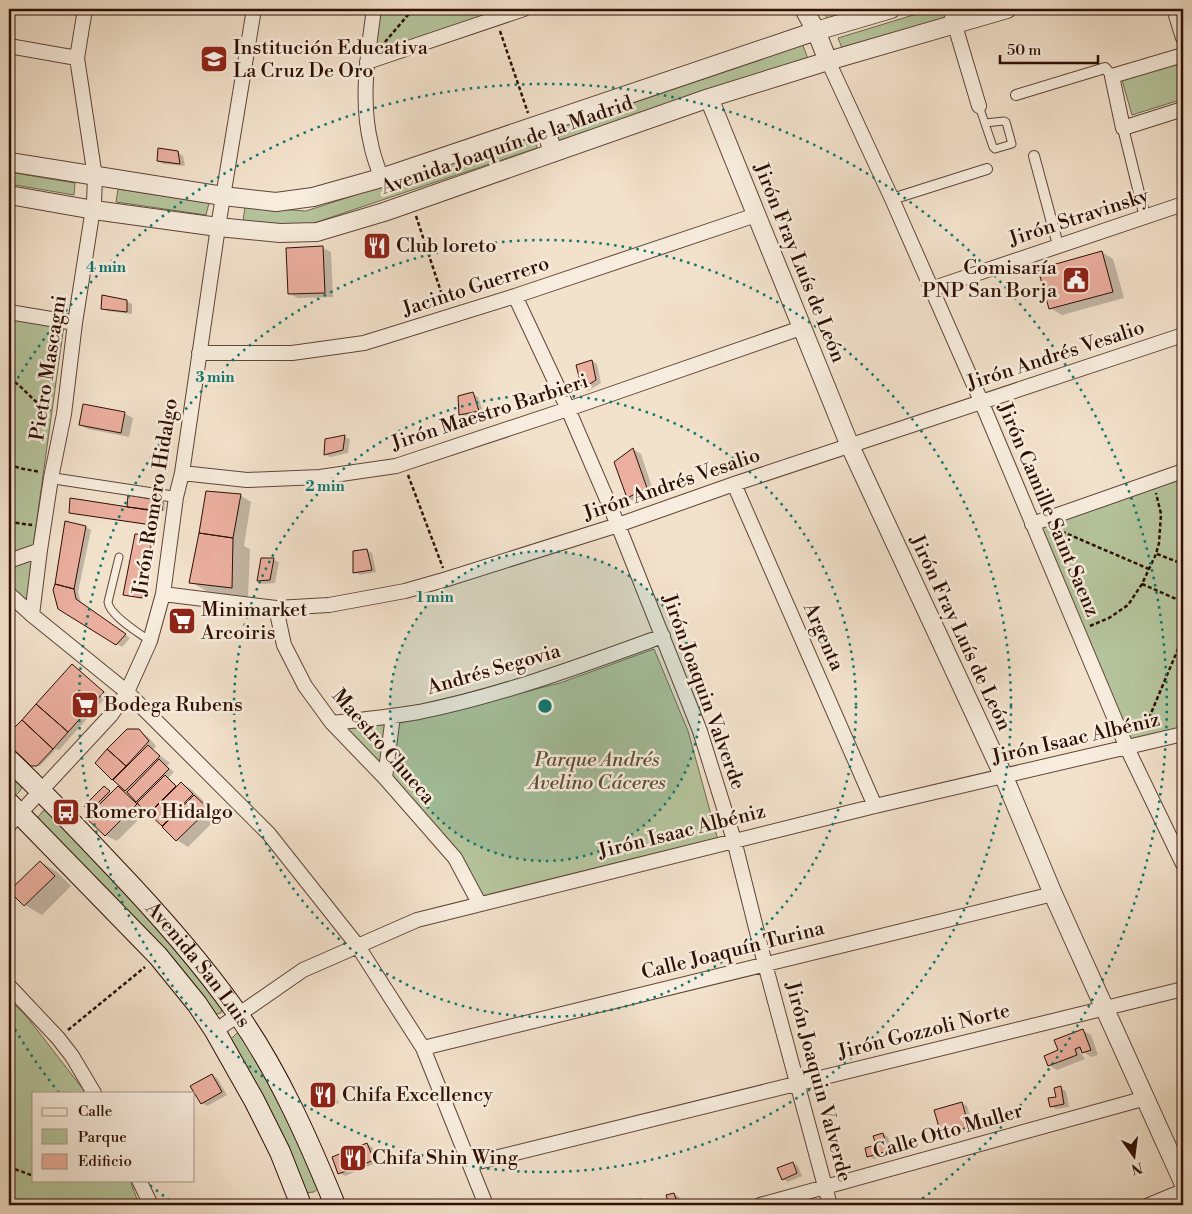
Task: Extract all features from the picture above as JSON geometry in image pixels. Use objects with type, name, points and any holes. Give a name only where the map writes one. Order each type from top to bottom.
[{"type":"main road","name":"Avenida San Luis","points":[[9,760],[42,791],[162,917],[204,968],[238,1014],[276,1077],[321,1170],[330,1204]]},
{"type":"main road","name":"Avenida San Luis","points":[[13,814],[158,956],[197,1004],[215,1031],[254,1100],[280,1152],[302,1205]]},
{"type":"street","name":"Pietro Mascagni","points":[[32,614],[51,476],[64,414],[75,323],[94,210],[95,177],[77,58],[85,9]]},
{"type":"street","name":"Jirón Romero Hidalgo","points":[[13,814],[42,791],[111,715],[126,692],[150,641],[163,594],[176,497],[182,473],[218,227],[254,9]]},
{"type":"street","points":[[374,9],[365,98],[370,143],[381,178]]},
{"type":"street","points":[[368,61],[524,9]]},
{"type":"street","points":[[804,9],[816,31],[828,61]]},
{"type":"street","name":"Avenida Joaquín de la Madrid","points":[[9,162],[223,196],[276,202],[313,197],[381,178],[816,31],[891,9]]},
{"type":"street","name":"Avenida Joaquín de la Madrid","points":[[9,195],[94,210],[218,227],[280,233],[318,232],[411,202],[710,98],[828,61],[952,17],[1007,9]]},
{"type":"street","points":[[1174,9],[1183,38]]},
{"type":"street","points":[[952,17],[978,106]]},
{"type":"street","points":[[9,46],[77,58]]},
{"type":"street","points":[[1112,76],[1183,55]]},
{"type":"street","name":"Jirón Camille Saint Saenz","points":[[828,61],[892,199],[1035,523],[1078,632],[1133,747],[1182,859]]},
{"type":"street","points":[[1016,95],[1105,68],[1112,76],[1145,217]]},
{"type":"street","name":"Jirón Fray Luís de León","points":[[710,98],[850,446],[1004,777],[1053,894],[1183,1182]]},
{"type":"street","points":[[1123,128],[1183,109]]},
{"type":"street","points":[[538,124],[553,153]]},
{"type":"street","points":[[1034,156],[1058,245]]},
{"type":"street","points":[[892,199],[987,169]]},
{"type":"street","name":"Jirón Stravinsky","points":[[931,289],[1183,204]]},
{"type":"street","name":"Jacinto Guerrero","points":[[199,353],[292,353],[364,343],[515,296],[756,215]]},
{"type":"street","name":"Jirón Joaquin Valverde","points":[[515,296],[568,409],[618,525],[700,731],[734,840],[765,964],[830,1205]]},
{"type":"street","points":[[9,312],[75,323]]},
{"type":"street","name":"Jirón Maestro Barbieri","points":[[182,473],[248,480],[311,478],[396,466],[568,409],[801,328]]},
{"type":"street","name":"Jirón Andrés Vesalio","points":[[163,594],[276,608],[329,605],[405,591],[618,525],[734,484],[1183,335]]},
{"type":"street","points":[[1035,523],[1183,471]]},
{"type":"street","points":[[51,476],[176,497]]},
{"type":"street","name":"Argenta","points":[[734,484],[875,806]]},
{"type":"street","points":[[9,561],[40,550]]},
{"type":"street","points":[[9,594],[126,692],[269,834],[358,945],[423,1048],[486,1205]]},
{"type":"street","name":"Maestro Chueca","points":[[276,608],[284,645],[305,686],[332,723],[385,778],[455,858],[479,903]]},
{"type":"street","name":"Andrés Segovia","points":[[332,723],[393,716],[485,696],[564,672],[663,636]]},
{"type":"street","points":[[385,778],[393,716]]},
{"type":"street","name":"Jirón Isaac Albéniz","points":[[215,1031],[303,970],[416,920],[734,840],[1183,734]]},
{"type":"street","name":"Calle Joaquín Turina","points":[[423,1048],[1053,894]]},
{"type":"street","points":[[9,986],[58,1038],[72,1056],[93,1092]]},
{"type":"street","name":"Jirón Gozzoli Norte","points":[[470,1164],[1183,989]]},
{"type":"street","name":"Calle Otto Muller","points":[[760,1205],[1146,1098]]},
{"type":"street","points":[[140,1182],[151,1205]]},
{"type":"street","points":[[1149,1205],[1183,1191]]},
{"type":"lane","points":[[978,106],[994,148],[1012,144],[1006,122],[1002,120],[985,123]]},
{"type":"lane","points":[[119,557],[108,607],[131,628],[150,641]]},
{"type":"path","points":[[368,61],[414,9]]},
{"type":"path","points":[[495,18],[538,124]]},
{"type":"path","points":[[411,202],[449,317]]},
{"type":"path","points":[[9,379],[16,382],[42,408],[64,414]]},
{"type":"path","points":[[9,464],[51,476]]},
{"type":"path","points":[[404,464],[447,579]]},
{"type":"path","points":[[1078,632],[1109,618],[1128,605],[1142,584],[1159,543],[1161,514],[1154,481]]},
{"type":"path","points":[[9,522],[36,526]]},
{"type":"path","points":[[1035,523],[1149,569]]},
{"type":"path","points":[[1156,554],[1183,564]]},
{"type":"path","points":[[1142,584],[1183,602]]},
{"type":"path","points":[[1133,747],[1183,637]]},
{"type":"path","points":[[58,1038],[158,956]]},
{"type":"path","points":[[9,1167],[32,1175]]},
{"type":"green space","points":[[377,9],[505,9],[370,54]]},
{"type":"green space","points":[[821,9],[863,9],[828,19]]},
{"type":"green space","points":[[933,9],[988,9],[844,53],[838,38]]},
{"type":"green space","points":[[802,43],[808,59],[557,141],[554,129]]},
{"type":"green space","points":[[1183,60],[1183,99],[1132,115],[1122,80]]},
{"type":"green space","points":[[534,137],[537,148],[305,226],[243,221],[245,207],[306,211]]},
{"type":"green space","points":[[9,172],[75,183],[74,195],[9,184]]},
{"type":"green space","points":[[118,189],[209,203],[206,215],[116,202]]},
{"type":"green space","points":[[9,317],[64,325],[33,547],[9,555]]},
{"type":"green space","points":[[1183,477],[1183,729],[1130,743],[1041,527]]},
{"type":"green space","points":[[33,555],[30,603],[9,586],[9,564]]},
{"type":"green space","name":"Parque Andrés Avelino Cáceres","points":[[654,649],[688,731],[718,840],[481,898],[390,777],[396,724],[560,683]]},
{"type":"green space","points":[[387,724],[382,771],[339,730]]},
{"type":"green space","points":[[9,768],[22,786],[19,792],[14,795],[9,795]]},
{"type":"green space","points":[[49,810],[149,914],[223,1006],[221,1013],[212,1015],[37,821],[43,811]]},
{"type":"green space","points":[[9,999],[27,1017],[85,1092],[32,1092],[32,1182],[131,1182],[139,1205],[9,1205]]},
{"type":"green space","points":[[237,1033],[241,1033],[270,1078],[319,1188],[314,1192],[304,1193],[230,1043]]},
{"type":"building","points":[[158,148],[178,151],[180,164],[157,161]]},
{"type":"building","points":[[323,246],[325,293],[288,294],[286,248]]},
{"type":"building","name":"Comisaría PNP San Borja","points":[[1102,251],[1113,292],[1049,309],[1038,269]]},
{"type":"building","points":[[102,295],[127,300],[127,312],[101,309]]},
{"type":"building","points":[[592,360],[596,380],[582,389],[576,365]]},
{"type":"building","points":[[473,392],[479,411],[459,415],[458,396]]},
{"type":"building","points":[[83,404],[125,412],[121,433],[79,425]]},
{"type":"building","points":[[345,435],[343,450],[324,455],[325,439]]},
{"type":"building","points":[[633,448],[647,488],[627,498],[614,462]]},
{"type":"building","points":[[206,491],[241,494],[233,538],[199,533]]},
{"type":"building","points":[[128,495],[163,501],[162,511],[127,507]]},
{"type":"building","points":[[70,498],[154,511],[152,525],[69,513]]},
{"type":"building","points":[[65,521],[86,526],[74,589],[55,584]]},
{"type":"building","points":[[199,533],[233,538],[232,588],[189,583]]},
{"type":"building","points":[[135,534],[153,535],[142,598],[123,595]]},
{"type":"building","points":[[367,549],[372,570],[353,573],[353,551]]},
{"type":"building","points":[[261,558],[274,558],[270,580],[257,581]]},
{"type":"building","points":[[55,584],[74,589],[76,599],[126,634],[116,645],[58,609],[53,590]]},
{"type":"building","points":[[72,664],[104,692],[68,732],[36,704]]},
{"type":"building","points":[[36,704],[68,732],[53,749],[22,720]]},
{"type":"building","points":[[22,720],[53,749],[37,766],[31,766],[9,745],[9,733]]},
{"type":"building","points":[[127,729],[139,729],[149,741],[126,766],[107,749]]},
{"type":"building","points":[[148,745],[160,756],[125,791],[113,780]]},
{"type":"building","points":[[107,749],[126,766],[112,780],[95,763]]},
{"type":"building","points":[[159,759],[169,769],[136,802],[127,792]]},
{"type":"building","points":[[165,775],[176,786],[148,814],[137,803]]},
{"type":"building","points":[[181,782],[193,794],[162,826],[149,814]]},
{"type":"building","points":[[104,786],[110,791],[90,811],[84,806]]},
{"type":"building","points":[[118,786],[137,804],[105,836],[86,818]]},
{"type":"building","points":[[194,795],[209,809],[176,841],[162,827]]},
{"type":"building","points":[[40,861],[55,876],[24,906],[9,891]]},
{"type":"building","points":[[1083,1029],[1091,1050],[1082,1053],[1080,1047],[1075,1049],[1077,1055],[1048,1066],[1044,1056],[1058,1050],[1054,1040]]},
{"type":"building","points":[[212,1074],[222,1092],[201,1104],[190,1086]]},
{"type":"building","name":"Chifa Excellency","points":[[326,1083],[334,1100],[320,1106],[312,1090]]},
{"type":"building","points":[[1061,1086],[1064,1104],[1050,1107],[1048,1098],[1056,1097],[1054,1088]]},
{"type":"building","points":[[962,1102],[969,1127],[956,1130],[955,1126],[940,1131],[934,1110]]},
{"type":"building","points":[[883,1133],[888,1151],[867,1157],[865,1148],[876,1145],[873,1136]]},
{"type":"building","name":"Chifa Shin Wing","points":[[367,1143],[374,1160],[338,1174],[332,1157]]},
{"type":"building","points":[[793,1162],[797,1173],[782,1180],[777,1168]]},
{"type":"building","points":[[674,1193],[678,1205],[656,1205],[668,1202],[666,1195]]},
{"type":"building","points":[[641,1199],[642,1205],[636,1205],[635,1200]]},
{"type":"place","name":"Institución Educativa La Cruz De Oro","points":[[214,59]]},
{"type":"place","name":"Club loreto","points":[[377,246]]},
{"type":"place","name":"Comisaría PNP San Borja","points":[[1076,280]]},
{"type":"place","name":"Minimarket Arcoiris","points":[[182,621]]},
{"type":"place","name":"Bodega Rubens","points":[[85,705]]},
{"type":"place","name":"Romero Hidalgo","points":[[66,812]]},
{"type":"place","name":"Chifa Excellency","points":[[323,1095]]},
{"type":"place","name":"Chifa Shin Wing","points":[[353,1158]]}]
